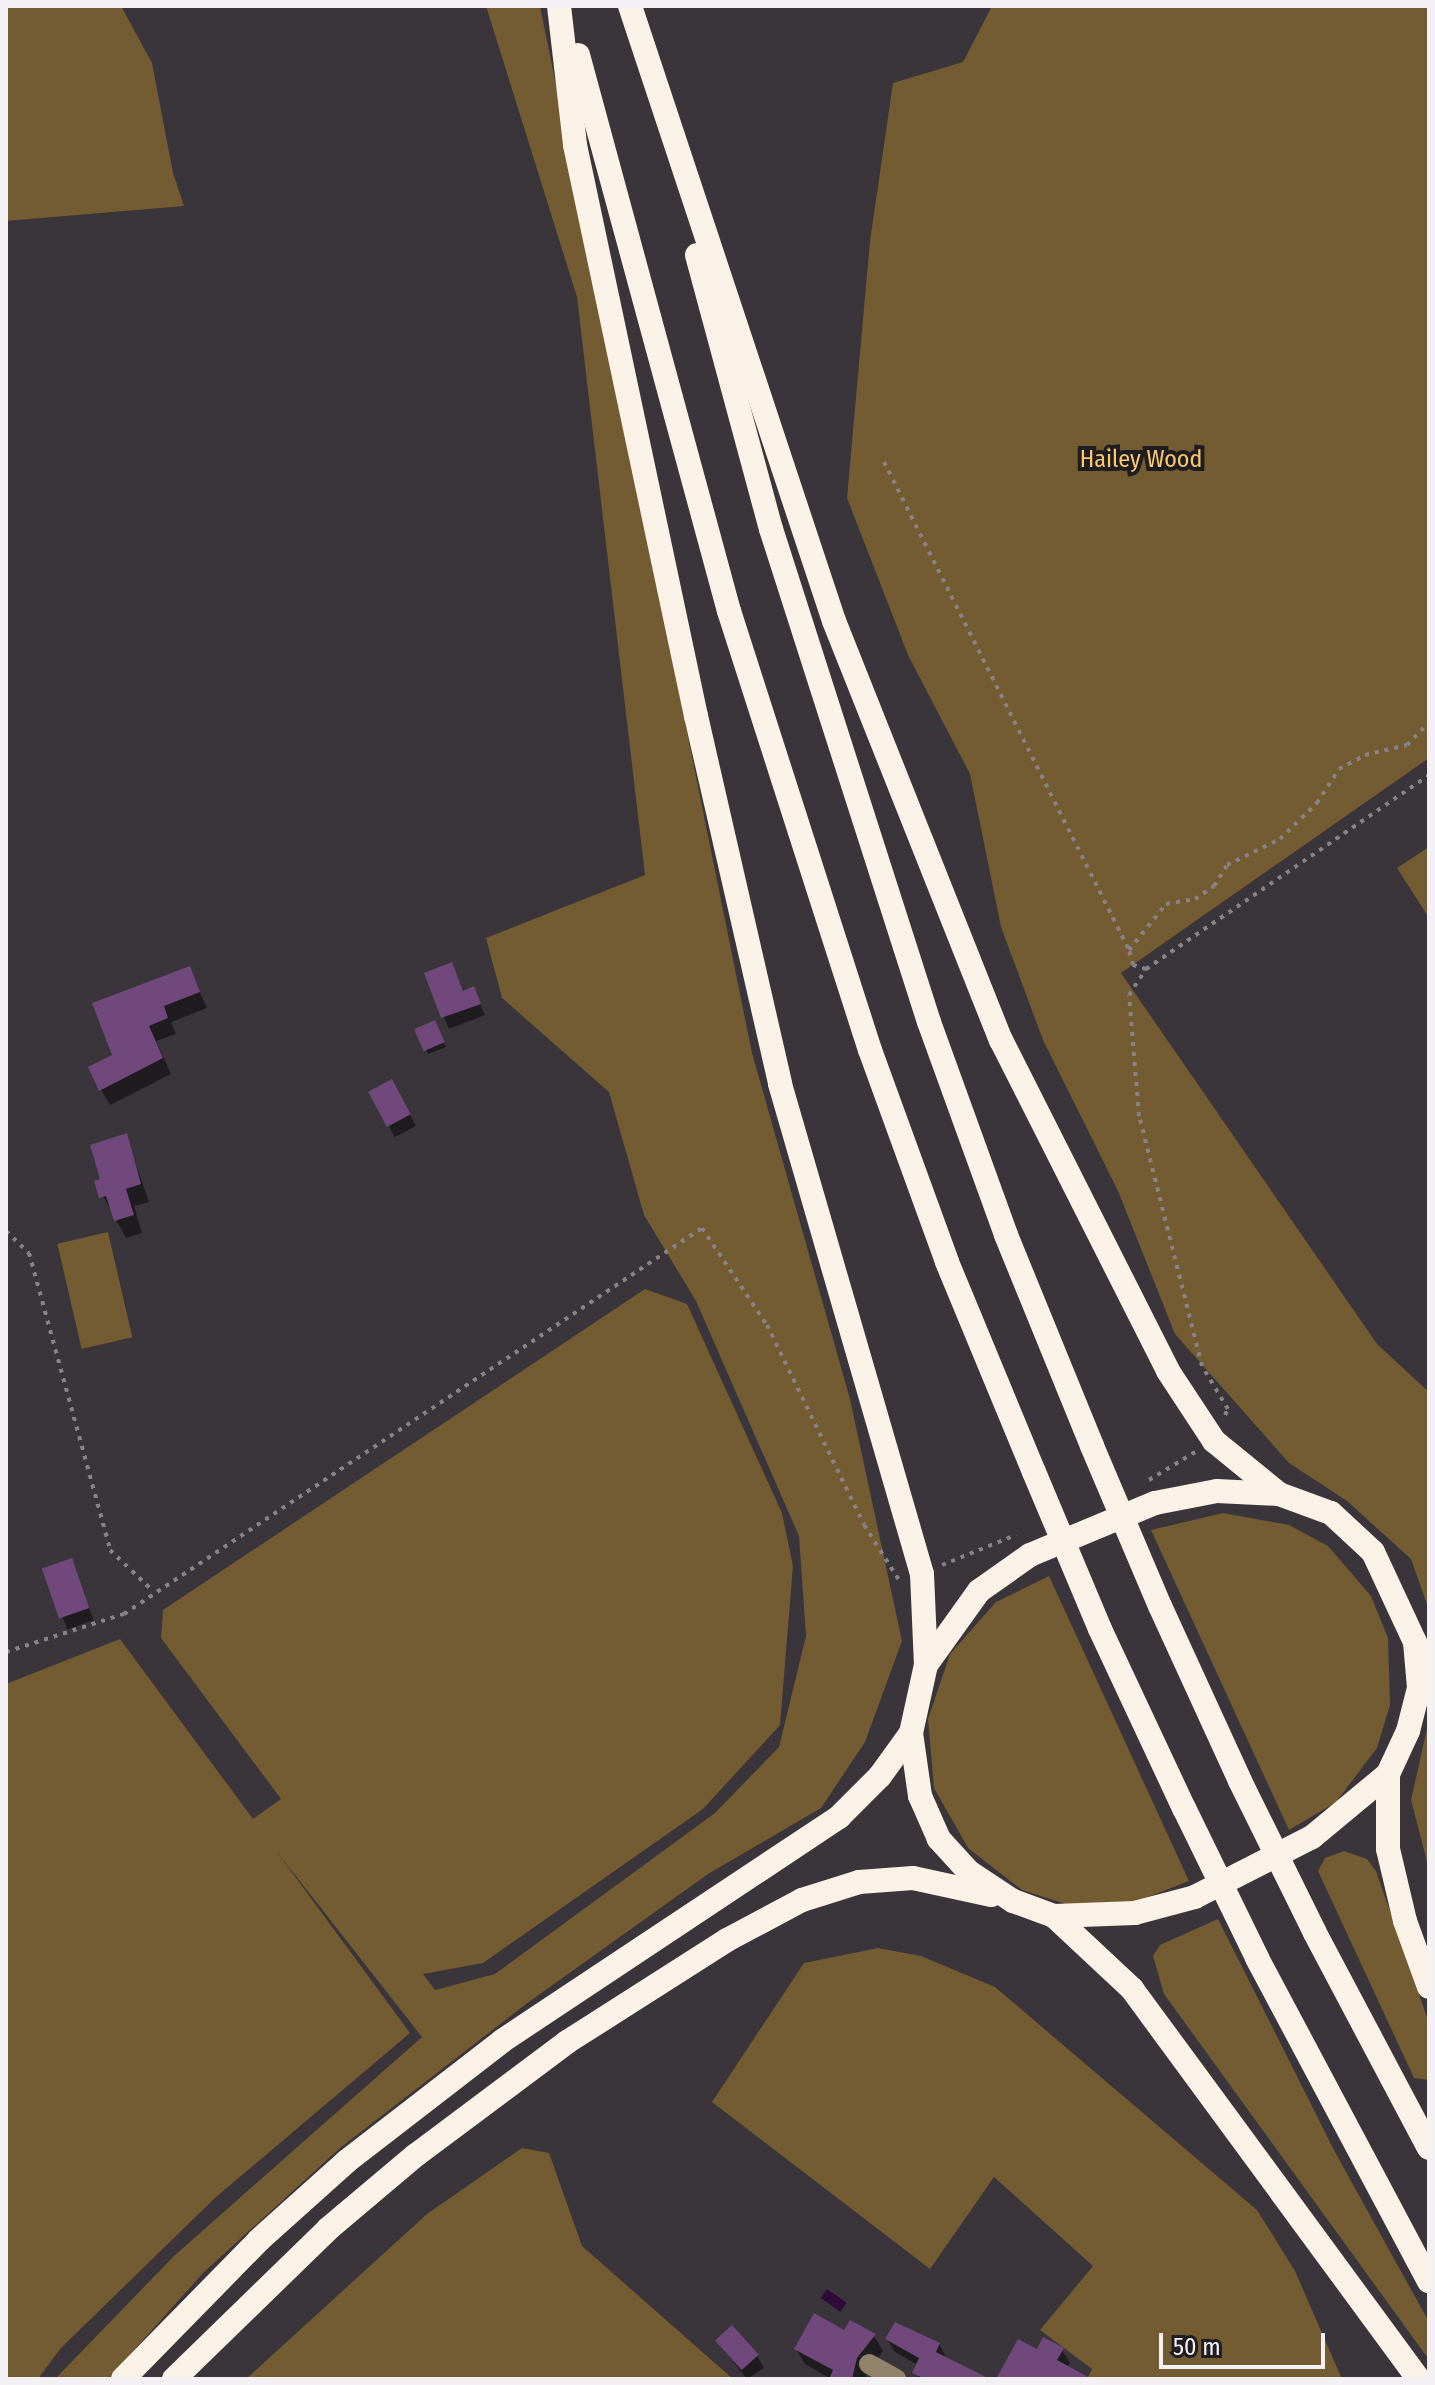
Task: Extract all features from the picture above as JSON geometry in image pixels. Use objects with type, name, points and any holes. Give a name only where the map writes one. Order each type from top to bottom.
[{"type":"highway","points":[[559,6],[575,145],[780,1084],[922,1574],[926,1665],[911,1733],[920,1796],[939,1839],[969,1872],[1013,1901]]},
{"type":"highway","points":[[566,6],[601,152],[729,611],[870,1050],[947,1262],[1100,1629],[1184,1808],[1257,1958],[1429,2281]]},
{"type":"highway","points":[[630,6],[834,621],[1001,1040],[1147,1330],[1214,1441],[1279,1494]]},
{"type":"highway","points":[[630,6],[771,529],[848,776],[985,1178],[1092,1446],[1160,1606],[1240,1781],[1315,1933],[1429,2148]]},
{"type":"highway","points":[[926,1665],[979,1591],[1030,1555],[1155,1503],[1217,1491],[1279,1494],[1331,1513],[1373,1552],[1399,1598],[1415,1642],[1419,1688],[1408,1731],[1388,1774],[1388,1849],[1405,1921],[1429,1987]]},
{"type":"highway","points":[[123,2379],[259,2240],[347,2161],[515,2033],[839,1817],[880,1776],[911,1733]]},
{"type":"highway","points":[[174,2379],[328,2229],[429,2145],[567,2042],[727,1940],[802,1900],[873,1880],[949,1883],[1054,1916],[1135,1913],[1195,1897],[1312,1837],[1388,1774]]},
{"type":"highway","points":[[1054,1916],[1132,1989],[1419,2379]]},
{"type":"lane","points":[[869,2364],[896,2379]]},
{"type":"path","points":[[884,462],[1129,950],[1133,965],[1146,969]]},
{"type":"path","points":[[1129,950],[1166,904],[1195,899],[1214,886],[1227,865],[1280,839],[1317,803],[1339,769],[1365,755],[1407,745],[1429,722]]},
{"type":"path","points":[[1134,1486],[1214,1441],[1228,1409],[1202,1366],[1139,1116],[1129,995],[1146,969],[1429,775]]},
{"type":"path","points":[[6,1652],[124,1614],[153,1591],[702,1228],[767,1325],[864,1525],[901,1583],[1021,1533]]},
{"type":"path","points":[[6,1231],[29,1253],[110,1550],[153,1591]]},
{"type":"green space","points":[[6,6],[121,6],[152,63],[173,173],[184,206],[6,221]]},
{"type":"green space","points":[[486,6],[540,6],[752,1053],[850,1399],[902,1641],[865,1742],[821,1808],[708,1874],[526,2004],[340,2148],[204,2272],[108,2379],[55,2379],[174,2256],[422,2037],[277,1852],[410,2033],[216,2197],[60,2349],[38,2379],[6,2379],[6,1684],[120,1639],[253,1819],[281,1799],[161,1638],[163,1610],[645,1289],[687,1304],[782,1513],[793,1566],[780,1725],[703,1809],[483,1963],[423,1974],[435,1990],[495,1974],[715,1813],[779,1747],[806,1636],[799,1536],[696,1301],[644,1215],[609,1092],[502,998],[486,938],[645,875],[577,297]]},
{"type":"green space","name":"Hailey Wood","points":[[992,6],[1429,6],[1429,758],[1121,973],[1377,1344],[1429,1392],[1429,1610],[1411,1559],[1347,1501],[1289,1463],[1175,1334],[1118,1191],[1043,1040],[1001,927],[970,774],[908,655],[847,498],[870,241],[893,83],[963,62]]},
{"type":"green space","points":[[1429,847],[1429,918],[1397,868]]},
{"type":"green space","points":[[108,1232],[132,1337],[82,1349],[57,1244]]},
{"type":"green space","points":[[1223,1513],[1289,1525],[1328,1546],[1371,1596],[1388,1638],[1390,1705],[1377,1748],[1336,1802],[1289,1830],[1151,1530]]},
{"type":"green space","points":[[1049,1576],[1189,1881],[1135,1902],[1066,1904],[1022,1890],[968,1848],[934,1788],[928,1719],[950,1654],[996,1602]]},
{"type":"green space","points":[[1429,1720],[1429,1869],[1411,1800]]},
{"type":"green space","points":[[1344,1851],[1367,1859],[1376,1871],[1429,2023],[1429,2080],[1414,2078],[1318,1871],[1325,1858]]},
{"type":"green space","points":[[1218,1919],[1335,2152],[1429,2322],[1427,2357],[1164,1994],[1153,1956],[1160,1945]]},
{"type":"green space","points":[[878,1948],[921,1956],[995,1987],[1257,2210],[1295,2271],[1342,2379],[1087,2379],[1092,2369],[1040,2330],[1093,2266],[994,2177],[930,2269],[712,2102],[804,1963]]},
{"type":"green space","points":[[522,2148],[549,2153],[582,2246],[733,2379],[246,2379],[427,2214]]},
{"type":"shaded area","points":[[827,2289],[847,2303],[840,2312],[821,2298]]},
{"type":"building","points":[[452,962],[463,991],[474,986],[481,1004],[441,1018],[424,973]]},
{"type":"building","points":[[190,966],[200,992],[164,1006],[168,1018],[149,1026],[163,1058],[99,1091],[88,1067],[112,1055],[92,1003]]},
{"type":"building","points":[[435,1020],[445,1042],[424,1051],[414,1029]]},
{"type":"building","points":[[392,1079],[411,1114],[387,1127],[368,1092]]},
{"type":"building","points":[[127,1133],[141,1184],[126,1189],[134,1215],[114,1221],[106,1196],[99,1198],[94,1181],[100,1179],[90,1145]]},
{"type":"building","points":[[72,1558],[89,1608],[59,1619],[42,1568]]},
{"type":"building","points":[[814,2313],[844,2330],[850,2320],[876,2334],[857,2358],[852,2379],[829,2379],[833,2370],[794,2349]]},
{"type":"building","points":[[895,2322],[940,2343],[936,2352],[990,2379],[925,2379],[912,2373],[919,2358],[885,2339]]},
{"type":"building","points":[[732,2325],[759,2355],[742,2370],[715,2340]]},
{"type":"building","points":[[1043,2337],[1064,2348],[1057,2360],[1092,2379],[996,2379],[1018,2339],[1037,2349]]}]
